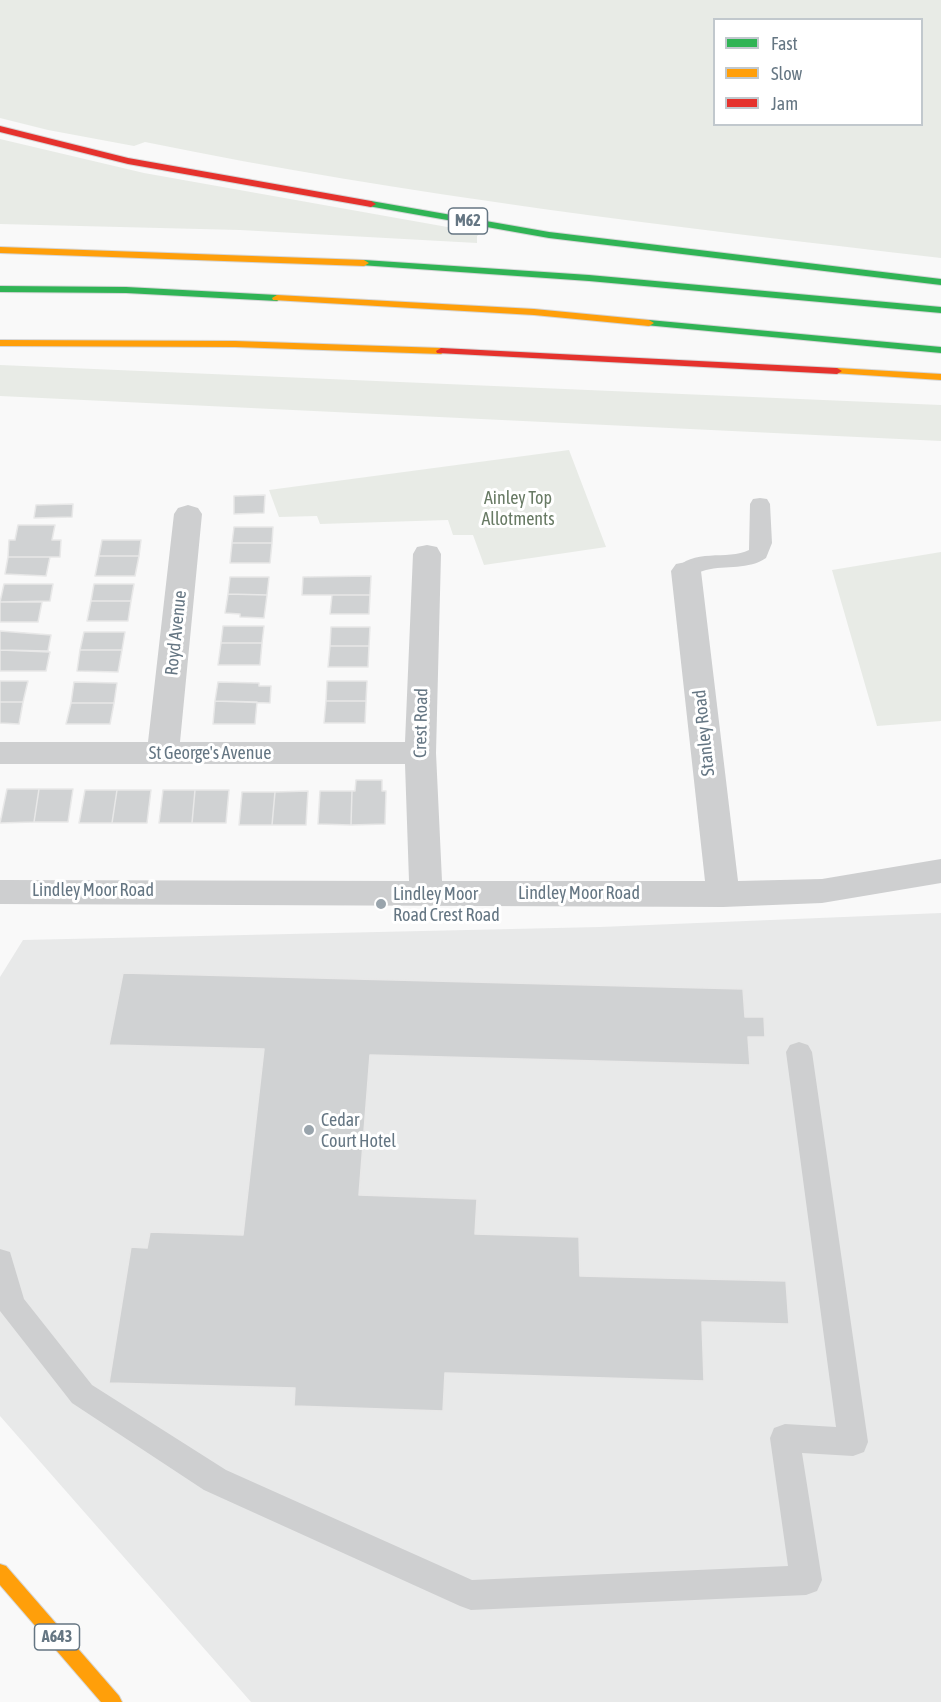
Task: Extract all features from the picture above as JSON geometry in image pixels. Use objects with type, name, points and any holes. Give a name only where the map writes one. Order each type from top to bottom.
[{"type":"main road","name":"M62","points":[[0,129],[128,161],[549,235],[941,282]]},
{"type":"main road","points":[[0,250],[171,253],[540,274],[941,310]]},
{"type":"main road","points":[[0,289],[126,290],[534,312],[941,350]]},
{"type":"main road","points":[[0,343],[95,342],[427,351],[941,377]]},
{"type":"main road","name":"A643","points":[[0,1572],[113,1702]]},
{"type":"street","name":"Royd Avenue","points":[[163,753],[188,514]]},
{"type":"street","name":"Crest Road","points":[[426,892],[420,753],[427,554]]},
{"type":"street","name":"Stanley Road","points":[[686,571],[723,894]]},
{"type":"street","name":"St George's Avenue","points":[[0,753],[420,753]]},
{"type":"street","name":"Lindley Moor Road","points":[[0,892],[723,894],[822,891],[941,872]]},
{"type":"lane","points":[[686,571],[700,564],[752,558],[759,553],[762,543],[760,504]]},
{"type":"lane","points":[[0,1261],[11,1304],[82,1394],[215,1479],[471,1595],[806,1580],[785,1438],[853,1442],[799,1052]]},
{"type":"shaded area","points":[[941,913],[941,1702],[251,1702],[0,1416],[0,977],[23,940],[600,927]]},
{"type":"green space","points":[[0,0],[941,0],[941,258],[542,209],[342,179],[145,142],[134,146],[48,130],[0,118]]},
{"type":"green space","points":[[0,139],[144,173],[481,233],[477,236],[477,243],[240,230],[0,224]]},
{"type":"green space","points":[[0,365],[941,405],[941,441],[0,396]]},
{"type":"green space","name":"Ainley Top Allotments","points":[[569,450],[606,547],[484,565],[473,535],[453,535],[448,520],[320,524],[317,516],[279,517],[269,490]]},
{"type":"green space","points":[[941,552],[941,721],[877,726],[832,570]]},
{"type":"building","points":[[265,495],[264,513],[234,514],[234,496]]},
{"type":"building","points":[[73,504],[72,517],[34,518],[36,505]]},
{"type":"building","points":[[18,525],[55,525],[52,540],[61,540],[60,557],[8,557],[9,540],[15,540]]},
{"type":"building","points":[[234,527],[273,527],[272,543],[232,543]]},
{"type":"building","points":[[102,540],[141,540],[139,556],[99,556]]},
{"type":"building","points":[[232,543],[272,543],[270,563],[230,563]]},
{"type":"building","points":[[99,556],[139,556],[135,576],[95,576]]},
{"type":"building","points":[[8,557],[50,557],[46,576],[5,574]]},
{"type":"building","points":[[371,576],[370,595],[302,595],[303,577]]},
{"type":"building","points":[[230,577],[269,577],[267,595],[228,594]]},
{"type":"building","points":[[4,584],[53,584],[50,601],[0,602]]},
{"type":"building","points":[[94,584],[134,584],[131,601],[91,601]]},
{"type":"building","points":[[228,594],[267,595],[264,618],[240,617],[240,614],[225,613]]},
{"type":"building","points":[[332,595],[370,595],[369,614],[330,614]]},
{"type":"building","points":[[91,601],[131,601],[128,621],[87,621]]},
{"type":"building","points":[[0,602],[42,602],[38,622],[0,622]]},
{"type":"building","points":[[223,626],[264,626],[262,643],[221,643]]},
{"type":"building","points":[[331,627],[370,627],[369,646],[330,646]]},
{"type":"building","points":[[0,631],[51,635],[48,651],[0,650]]},
{"type":"building","points":[[84,632],[125,632],[122,650],[80,650]]},
{"type":"building","points":[[221,643],[262,643],[260,665],[218,665]]},
{"type":"building","points":[[330,646],[369,646],[368,667],[328,667]]},
{"type":"building","points":[[0,650],[50,652],[46,671],[0,671]]},
{"type":"building","points":[[80,650],[122,650],[118,672],[77,671]]},
{"type":"building","points":[[0,681],[28,681],[23,702],[0,702]]},
{"type":"building","points":[[327,681],[367,681],[366,701],[326,701]]},
{"type":"building","points":[[74,682],[117,683],[114,703],[71,703]]},
{"type":"building","points":[[218,682],[259,683],[259,686],[271,686],[270,703],[215,701]]},
{"type":"building","points":[[215,701],[257,702],[255,724],[213,724]]},
{"type":"building","points":[[326,701],[366,701],[365,723],[324,723]]},
{"type":"building","points":[[0,702],[23,702],[19,724],[0,723]]},
{"type":"building","points":[[71,703],[114,703],[110,724],[66,724]]},
{"type":"building","points":[[356,780],[382,780],[382,791],[386,791],[385,824],[351,825],[352,791],[355,791]]},
{"type":"building","points":[[7,789],[39,789],[34,822],[0,823]]},
{"type":"building","points":[[39,789],[73,789],[68,822],[34,822]]},
{"type":"building","points":[[85,790],[117,790],[112,823],[79,823]]},
{"type":"building","points":[[117,790],[151,790],[147,823],[112,823]]},
{"type":"building","points":[[163,790],[195,790],[192,823],[159,823]]},
{"type":"building","points":[[195,790],[229,790],[226,823],[192,823]]},
{"type":"building","points":[[308,791],[306,825],[272,825],[275,792]]},
{"type":"building","points":[[320,791],[352,791],[351,825],[318,824]]},
{"type":"building","points":[[242,792],[275,792],[272,825],[239,825]]},
{"type":"building","name":"Cedar Court Hotel","points":[[123,973],[743,989],[745,1017],[764,1017],[765,1037],[748,1037],[750,1065],[370,1055],[359,1195],[477,1199],[475,1234],[579,1237],[580,1276],[786,1281],[789,1324],[702,1322],[704,1381],[445,1373],[443,1411],[294,1406],[295,1388],[109,1383],[131,1247],[147,1248],[150,1232],[243,1235],[264,1049],[109,1045]]},
{"type":"traffic: fast","points":[[371,204],[549,235],[941,282]]},
{"type":"traffic: fast","points":[[364,263],[589,278],[941,310]]},
{"type":"traffic: fast","points":[[0,289],[126,290],[277,298]]},
{"type":"traffic: fast","points":[[649,323],[941,350]]},
{"type":"traffic: slow","points":[[0,250],[364,263]]},
{"type":"traffic: slow","points":[[277,298],[534,312],[649,323]]},
{"type":"traffic: slow","points":[[0,343],[235,344],[441,351]]},
{"type":"traffic: slow","points":[[837,371],[941,377]]},
{"type":"traffic: slow","points":[[0,1572],[113,1702]]},
{"type":"traffic: jam","points":[[0,129],[128,161],[371,204]]},
{"type":"traffic: jam","points":[[441,351],[837,371]]},
{"type":"place","name":"Lindley Moor Road Crest Road","points":[[381,904]]},
{"type":"place","name":"Cedar Court Hotel","points":[[309,1130]]}]
